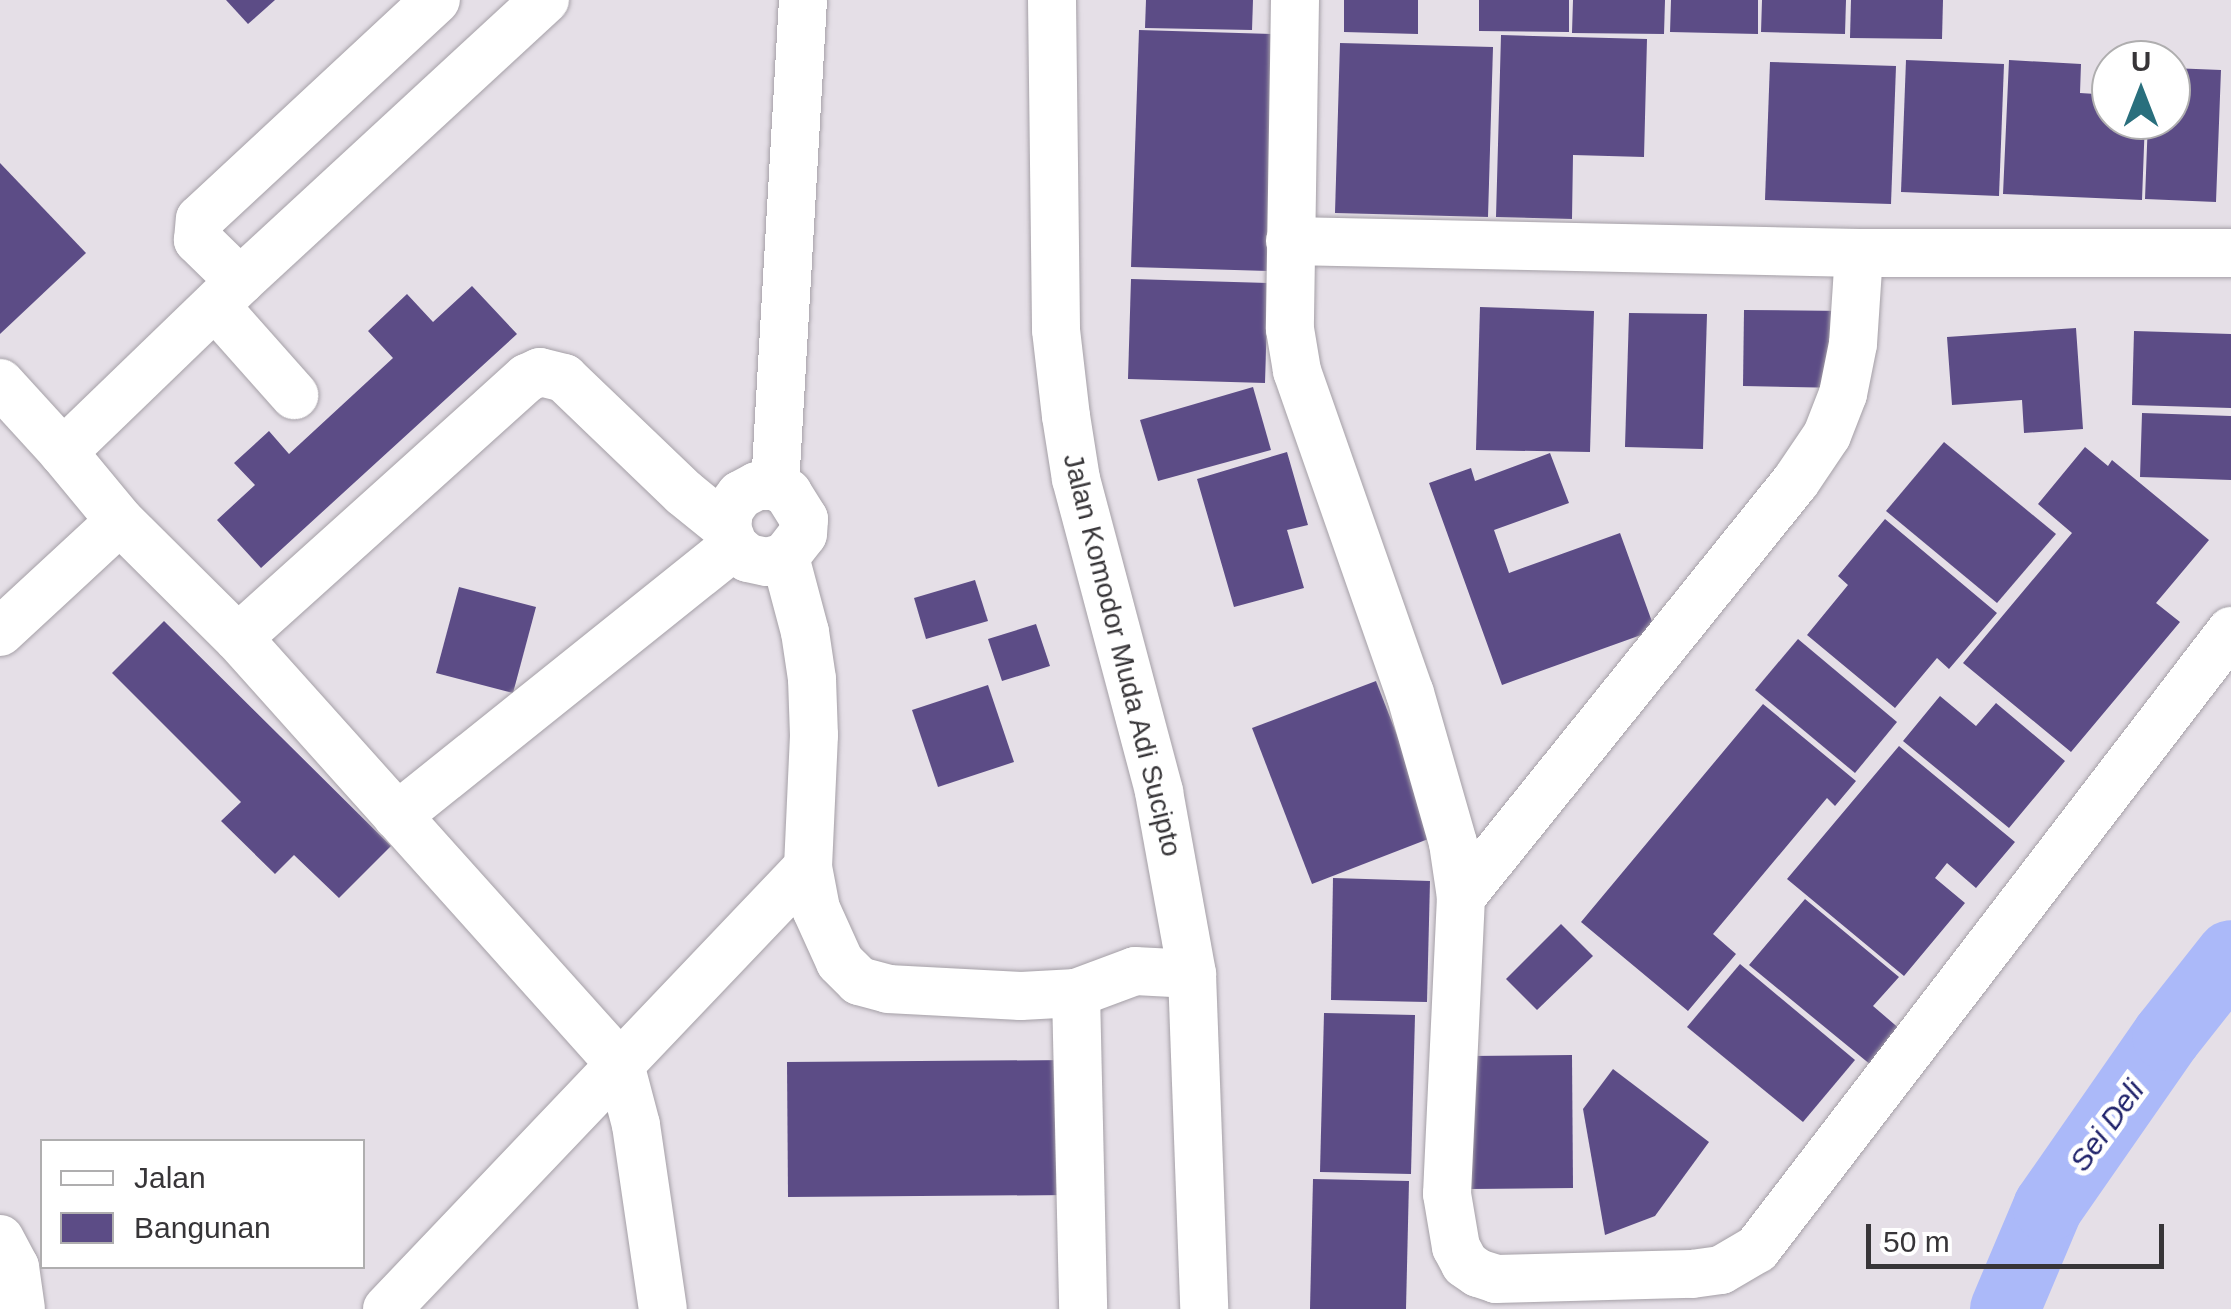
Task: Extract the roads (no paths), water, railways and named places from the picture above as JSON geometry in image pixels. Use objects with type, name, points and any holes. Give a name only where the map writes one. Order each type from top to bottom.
[{"type":"street","points":[[294,395],[198,240],[200,219],[436,0]]},
{"type":"street","points":[[63,452],[545,0]]},
{"type":"street","points":[[775,486],[803,0]]},
{"type":"street","name":"Jalan Komodor Muda Adi Sucipto","points":[[1052,0],[1056,330],[1076,478],[1158,792],[1192,974],[1204,1309]]},
{"type":"street","points":[[1295,0],[1290,329],[1297,371],[1410,692],[1453,843],[1460,898],[1447,1194],[1450,1223],[1465,1264],[1496,1279],[1721,1270],[1758,1248],[2231,630]]},
{"type":"street","points":[[1290,241],[1859,254],[2231,253]]},
{"type":"street","points":[[1460,898],[1784,496],[1827,435],[1843,394],[1853,344],[1859,254]]},
{"type":"street","points":[[238,638],[527,378],[540,372],[564,378],[748,558],[767,562],[784,557],[796,547],[804,519],[799,504],[775,486],[757,486],[740,495],[729,510],[730,537]]},
{"type":"street","points":[[0,382],[120,521],[238,638],[620,1064],[636,1125],[663,1309]]},
{"type":"street","points":[[0,632],[120,521]]},
{"type":"street","points":[[397,816],[730,537]]},
{"type":"street","points":[[784,557],[805,632],[812,679],[814,734],[808,867],[826,936],[840,962],[859,981],[888,989],[1021,996],[1076,993],[1136,971],[1192,974]]},
{"type":"street","points":[[387,1309],[808,867]]},
{"type":"street","points":[[1076,993],[1083,1309]]},
{"type":"street","points":[[0,1239],[15,1267],[21,1309]]},
{"type":"waterway","name":"Sei Deli","points":[[2005,1309],[2048,1207],[2167,1036],[2231,955]]}]
